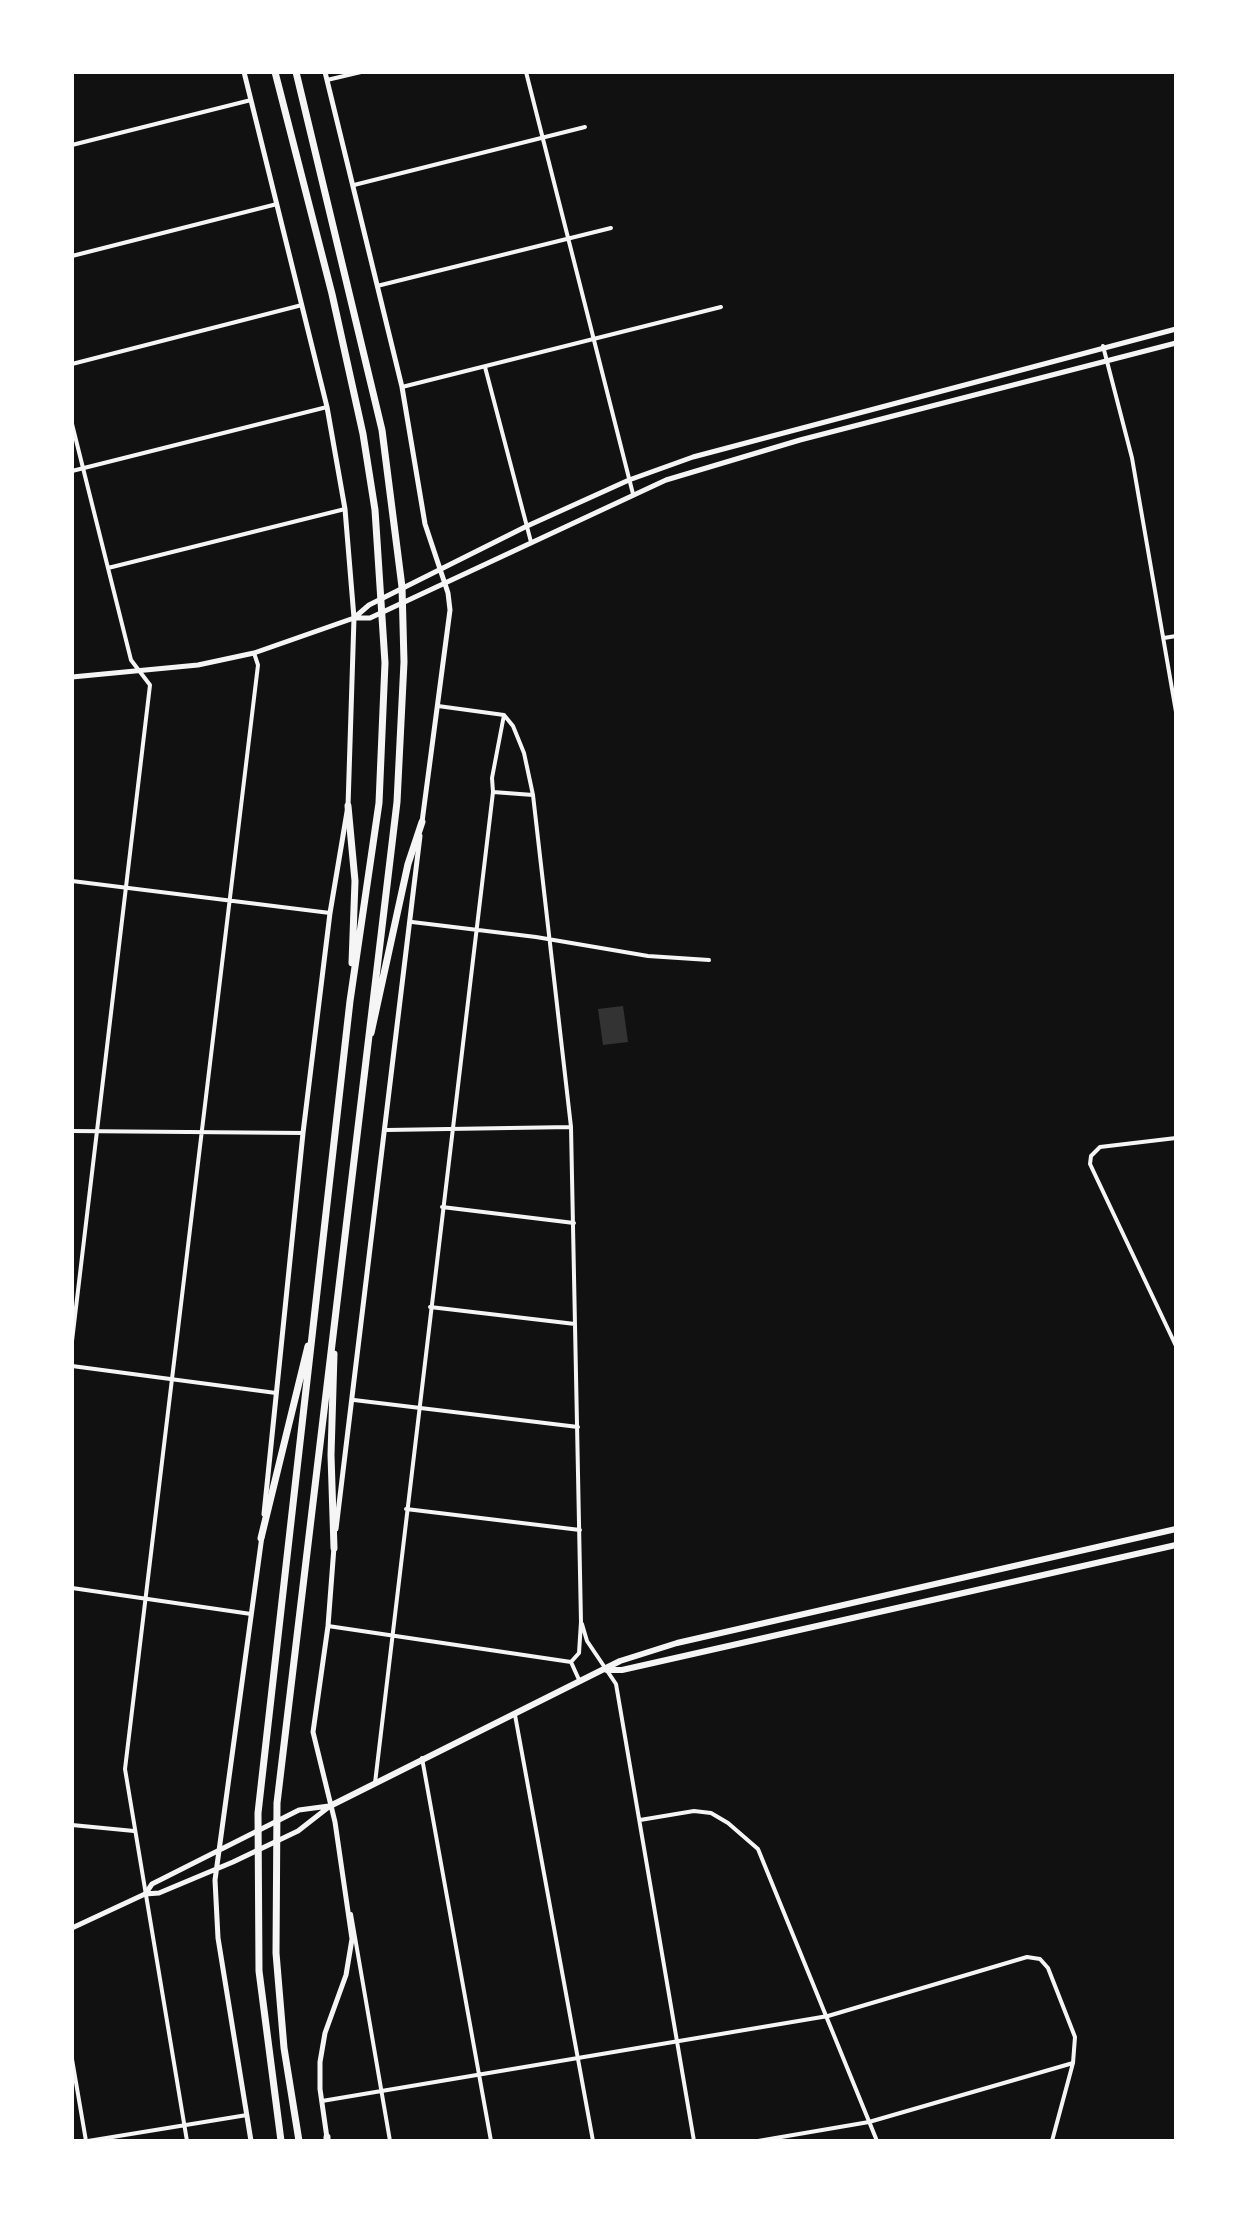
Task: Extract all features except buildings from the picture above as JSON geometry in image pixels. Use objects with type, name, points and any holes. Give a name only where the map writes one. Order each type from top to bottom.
[{"type":"highway","points":[[275,72],[332,294],[363,434],[382,585],[384,677],[379,803],[350,1001],[264,1749],[257,1842],[261,2002],[281,2141]]},
{"type":"highway","points":[[296,72],[382,430],[402,587],[404,662],[397,802],[284,1731],[276,1831],[278,1985],[299,2141]]},
{"type":"highway","points":[[348,806],[355,881],[350,1001]]},
{"type":"highway","points":[[365,1054],[422,822]]},
{"type":"highway","points":[[334,1322],[331,1455],[334,1548]]},
{"type":"highway","points":[[261,1538],[315,1325]]},
{"type":"main road","points":[[244,72],[327,407],[345,509],[354,618],[348,806],[330,913],[303,1133],[261,1538],[216,1867],[217,1925],[251,2141]]},
{"type":"main road","points":[[325,72],[402,387],[425,524],[450,610],[313,1732],[351,1914],[349,1964],[322,2047],[322,2101],[327,2140]]},
{"type":"main road","points":[[354,618],[369,605],[525,527],[629,480],[727,445],[1176,329]]},
{"type":"main road","points":[[72,677],[139,671],[254,653],[354,618],[370,618],[633,494],[760,451],[1176,343]]},
{"type":"main road","points":[[72,1928],[145,1894],[159,1893],[233,1862],[298,1831],[330,1806],[620,1661],[677,1643],[1176,1529]]},
{"type":"main road","points":[[607,1670],[622,1670],[1176,1545]]},
{"type":"main road","points":[[145,1894],[152,1884],[219,1853],[234,1841],[299,1810],[330,1806]]},
{"type":"street","points":[[327,80],[361,72]]},
{"type":"street","points":[[526,72],[633,494]]},
{"type":"street","points":[[72,145],[251,100]]},
{"type":"street","points":[[354,185],[585,127]]},
{"type":"street","points":[[72,256],[277,204]]},
{"type":"street","points":[[377,286],[611,228]]},
{"type":"street","points":[[72,364],[302,305]]},
{"type":"street","points":[[402,387],[721,307]]},
{"type":"street","points":[[1103,346],[1132,458],[1176,712]]},
{"type":"street","points":[[485,367],[531,542]]},
{"type":"street","points":[[72,471],[327,407]]},
{"type":"street","points":[[72,424],[131,660],[150,685],[72,1341]]},
{"type":"street","points":[[108,568],[345,509]]},
{"type":"street","points":[[1164,638],[1176,636]]},
{"type":"street","points":[[187,2141],[125,1769],[258,665],[254,653]]},
{"type":"street","points":[[438,706],[504,715],[513,726],[524,753],[533,795],[571,1127],[581,1622],[579,1653],[571,1662]]},
{"type":"street","points":[[375,1783],[493,792],[492,778],[504,715]]},
{"type":"street","points":[[493,792],[533,795]]},
{"type":"street","points":[[72,881],[330,913]]},
{"type":"street","points":[[412,922],[648,956],[709,960]]},
{"type":"street","points":[[387,1130],[571,1127]]},
{"type":"street","points":[[72,1131],[303,1133]]},
{"type":"street","points":[[1176,1138],[1100,1147],[1091,1156],[1092,1175],[1176,1346]]},
{"type":"street","points":[[442,1207],[574,1223]]},
{"type":"street","points":[[430,1307],[576,1324]]},
{"type":"street","points":[[72,1366],[276,1393]]},
{"type":"street","points":[[354,1400],[578,1427]]},
{"type":"street","points":[[406,1509],[580,1530]]},
{"type":"street","points":[[72,1588],[251,1614]]},
{"type":"street","points":[[581,1622],[587,1641],[616,1684],[694,2141]]},
{"type":"street","points":[[328,1626],[571,1662]]},
{"type":"street","points":[[571,1662],[581,1683]]},
{"type":"street","points":[[515,1715],[593,2141]]},
{"type":"street","points":[[422,1758],[491,2141]]},
{"type":"street","points":[[640,1820],[694,1811],[711,1813],[738,1830],[758,1849],[877,2141]]},
{"type":"street","points":[[72,1825],[134,1831]]},
{"type":"street","points":[[351,1914],[390,2141]]},
{"type":"street","points":[[322,2101],[828,2016],[1027,1957],[1040,1959],[1067,2010],[1075,2037],[1073,2063],[1052,2141]]},
{"type":"street","points":[[72,2059],[87,2141],[247,2115]]},
{"type":"street","points":[[758,2141],[869,2122],[1073,2063]]},
{"type":"shaded area","points":[[623,1006],[628,1042],[603,1045],[598,1009]]}]
